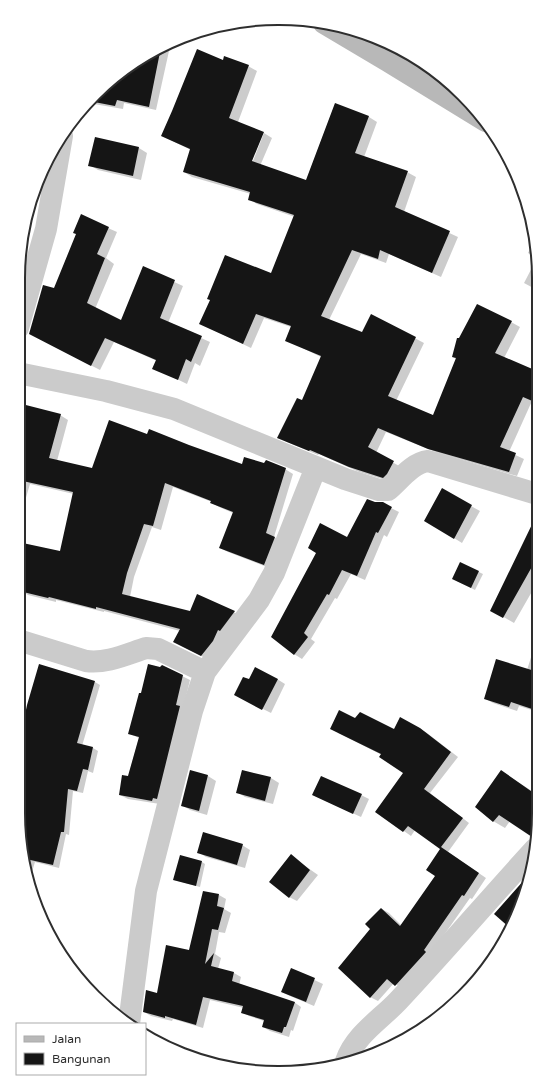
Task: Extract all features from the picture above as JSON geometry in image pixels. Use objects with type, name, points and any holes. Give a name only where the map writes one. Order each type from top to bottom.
[{"type":"street","points":[[342,34],[468,110]]},
{"type":"street","points":[[25,303],[46,229],[59,151]]},
{"type":"street","points":[[25,375],[106,392],[174,409],[316,467],[379,490],[388,490],[416,465],[428,461],[532,492]]},
{"type":"street","points":[[130,1018],[146,891],[192,711],[205,672],[268,586],[316,467]]},
{"type":"street","points":[[25,642],[86,661],[94,662],[102,662],[146,648],[152,648],[158,649],[205,672]]},
{"type":"street","points":[[348,1056],[358,1040],[397,1002],[528,857]]},
{"type":"building","points":[[197,49],[223,60],[224,56],[249,65],[229,118],[264,132],[252,161],[306,180],[335,103],[369,116],[355,153],[408,171],[395,207],[450,231],[432,273],[380,250],[378,259],[352,250],[321,316],[362,332],[371,314],[416,337],[388,396],[433,415],[456,358],[452,357],[457,338],[459,338],[477,304],[512,321],[495,353],[532,369],[532,401],[523,397],[500,447],[516,453],[509,472],[428,449],[378,428],[368,447],[394,461],[383,478],[349,467],[277,438],[297,398],[302,400],[321,356],[285,341],[291,326],[256,314],[243,344],[199,324],[210,300],[207,299],[225,255],[271,273],[294,215],[248,200],[250,192],[183,172],[190,149],[161,136]]},
{"type":"building","points":[[159,55],[149,107],[117,100],[115,106],[96,102],[124,77]]},
{"type":"building","points":[[95,137],[139,147],[133,176],[88,166]]},
{"type":"building","points":[[81,214],[109,227],[97,254],[105,258],[87,303],[121,320],[143,266],[175,280],[160,318],[202,336],[191,362],[186,359],[178,380],[152,369],[156,360],[105,338],[91,366],[29,334],[43,285],[54,288],[76,234],[73,233]]},
{"type":"building","points":[[25,405],[61,414],[49,458],[92,468],[109,420],[147,434],[149,429],[242,464],[244,457],[264,463],[266,460],[286,468],[266,533],[275,537],[264,565],[219,548],[233,512],[210,503],[211,501],[165,483],[153,526],[144,524],[127,573],[122,594],[190,611],[197,594],[235,611],[220,631],[218,630],[213,641],[201,656],[173,642],[180,629],[96,607],[96,609],[25,592],[25,544],[60,551],[73,492],[25,482]]},
{"type":"building","points":[[442,488],[472,505],[454,539],[424,521]]},
{"type":"building","points":[[367,499],[375,502],[383,502],[392,507],[378,533],[376,532],[357,576],[342,570],[329,595],[327,594],[304,633],[308,637],[294,655],[271,637],[316,553],[308,548],[320,523],[347,537]]},
{"type":"building","points":[[532,524],[532,567],[503,618],[490,611]]},
{"type":"building","points":[[460,562],[479,571],[471,588],[452,579]]},
{"type":"building","points":[[496,659],[532,670],[532,709],[511,702],[509,707],[484,699]]},
{"type":"building","points":[[39,664],[95,681],[77,743],[93,747],[88,770],[83,769],[77,791],[68,789],[64,832],[61,832],[53,865],[30,860],[27,846],[25,812],[25,715]]},
{"type":"building","points":[[148,664],[160,667],[162,665],[183,675],[176,705],[180,706],[157,799],[153,798],[152,801],[119,795],[122,775],[128,776],[139,737],[128,734],[139,693],[141,693]]},
{"type":"building","points":[[255,667],[278,679],[262,710],[234,695],[243,677],[249,679]]},
{"type":"building","points":[[339,710],[355,718],[360,712],[394,729],[400,717],[420,728],[451,752],[424,789],[463,818],[441,847],[479,873],[424,950],[426,952],[395,986],[387,979],[370,998],[338,968],[370,929],[365,924],[381,908],[400,926],[435,876],[426,870],[440,849],[408,826],[403,832],[375,812],[403,773],[379,757],[381,754],[330,729]]},
{"type":"building","points":[[190,770],[208,775],[199,811],[181,806]]},
{"type":"building","points":[[242,770],[271,777],[265,801],[236,793]]},
{"type":"building","points":[[501,770],[532,792],[531,836],[499,815],[493,822],[475,807]]},
{"type":"building","points":[[321,776],[362,794],[353,814],[312,795]]},
{"type":"building","points":[[203,832],[243,844],[237,865],[197,853]]},
{"type":"building","points":[[291,854],[310,870],[289,898],[269,882]]},
{"type":"building","points":[[180,855],[202,861],[196,886],[173,880]]},
{"type":"building","points":[[522,882],[519,894],[506,925],[494,914]]},
{"type":"building","points":[[203,891],[219,894],[217,906],[224,908],[218,930],[212,929],[205,964],[214,953],[211,966],[234,972],[232,981],[295,1002],[286,1027],[284,1027],[282,1033],[262,1027],[264,1020],[241,1013],[243,1006],[203,997],[196,1025],[165,1016],[165,1018],[143,1012],[146,990],[157,993],[166,945],[189,950]]},
{"type":"building","points":[[291,968],[315,978],[306,1002],[281,992]]}]
